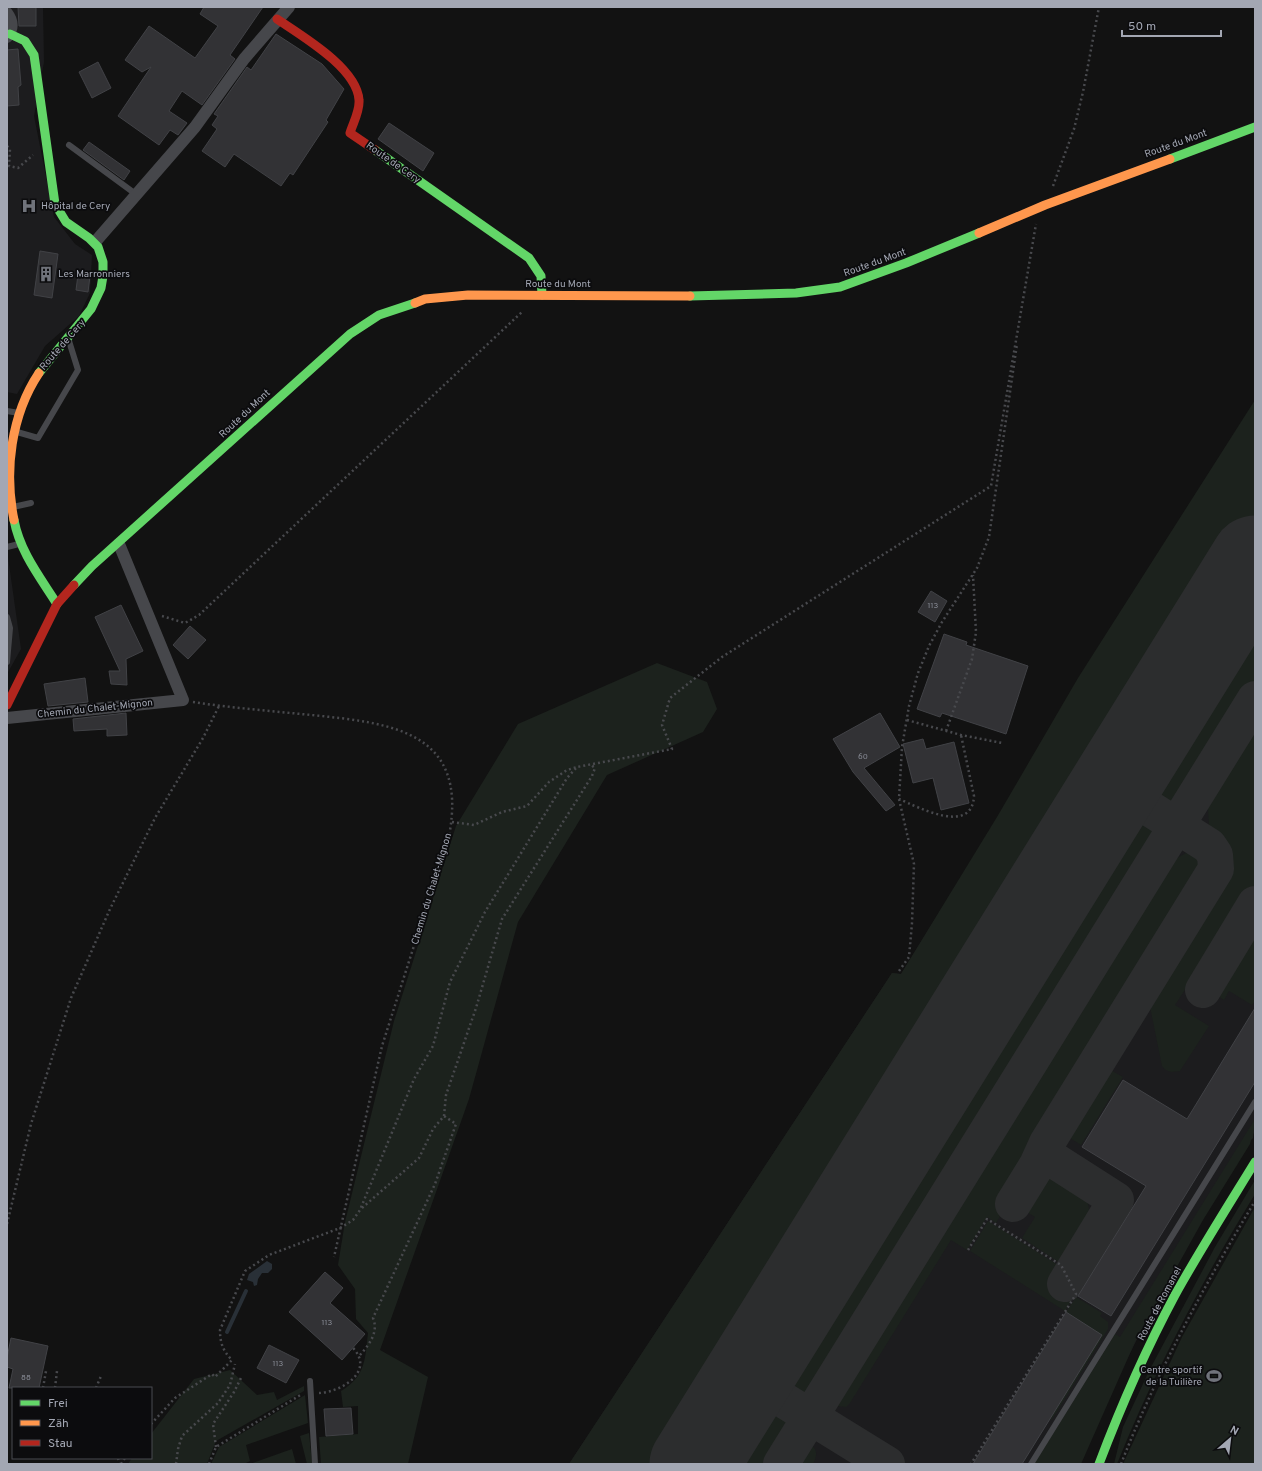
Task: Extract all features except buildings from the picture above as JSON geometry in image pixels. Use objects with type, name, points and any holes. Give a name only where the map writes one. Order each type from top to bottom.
[{"type":"main road","name":"Route de Cery","points":[[277,19],[320,48],[352,80],[360,100],[350,133],[529,258],[541,276],[539,295]]},
{"type":"main road","points":[[8,35],[18,36],[31,46],[34,55],[55,204],[66,222],[96,241]]},
{"type":"main road","name":"Route du Mont","points":[[7,705],[57,604],[92,566],[119,544],[318,361],[364,323],[395,308],[425,299],[468,295],[682,296],[796,293],[828,290],[859,282],[1046,205],[1255,127]]},
{"type":"main road","name":"Route de Cery","points":[[57,604],[20,544],[10,513],[10,442],[16,432],[26,397],[40,370],[90,313],[101,292],[103,262],[96,241]]},
{"type":"main road","name":"Route de Romanel","points":[[1099,1464],[1120,1411],[1152,1340],[1192,1267],[1255,1162]]},
{"type":"street","points":[[96,241],[195,127],[244,58],[289,7]]},
{"type":"street","points":[[7,13],[12,23],[8,35]]},
{"type":"street","points":[[119,544],[183,700]]},
{"type":"street","name":"Chemin du Chalet-Mignon","points":[[7,718],[183,700]]},
{"type":"lane","points":[[68,145],[137,194]]},
{"type":"lane","points":[[16,432],[38,438],[78,370],[68,338]]},
{"type":"lane","points":[[7,411],[21,413]]},
{"type":"lane","points":[[10,513],[31,503]]},
{"type":"lane","points":[[7,547],[20,544]]},
{"type":"lane","points":[[7,617],[10,628],[7,662]]},
{"type":"lane","points":[[1031,1464],[1255,1102]]},
{"type":"lane","points":[[310,1381],[315,1464]]},
{"type":"path","points":[[1046,205],[1074,129],[1100,7]]},
{"type":"path","points":[[7,146],[10,148],[9,166],[18,168],[31,157]]},
{"type":"path","points":[[452,822],[474,825],[502,812],[527,806],[548,782],[567,770],[672,749],[662,725],[670,698],[722,658],[991,486],[1037,222],[989,537],[973,575],[942,622],[929,646],[918,673],[902,747],[899,799],[914,864],[909,957],[899,971]]},
{"type":"path","points":[[143,603],[164,618],[185,623],[199,615],[539,295]]},
{"type":"path","points":[[946,731],[972,659],[976,632],[973,575]]},
{"type":"path","name":"Chemin du Chalet-Mignon","points":[[183,700],[219,706],[355,719],[392,726],[409,733],[431,749],[439,757],[446,769],[453,790],[452,822],[449,836],[382,1046],[334,1257]]},
{"type":"path","points":[[7,1224],[31,1124],[71,998],[110,909],[155,818],[203,738],[219,706]]},
{"type":"path","points":[[907,720],[961,735],[1002,743]]},
{"type":"path","points":[[899,799],[942,816],[956,817],[967,813],[973,803],[974,796],[961,735]]},
{"type":"path","points":[[360,1210],[420,1158],[433,1129],[444,1116],[446,1095],[476,1008],[502,919],[592,776],[595,768],[591,765]]},
{"type":"path","points":[[152,1423],[174,1398],[212,1374],[214,1377],[232,1360],[224,1352],[220,1340],[220,1330],[245,1271],[269,1255],[340,1228],[353,1220],[360,1210],[414,1080],[433,1046],[450,982],[485,912],[568,778],[577,767]]},
{"type":"path","points":[[320,1393],[336,1390],[348,1383],[360,1368],[360,1355],[368,1346],[374,1333],[376,1325],[373,1318],[435,1184],[456,1124],[444,1116]]},
{"type":"path","points":[[1121,1464],[1140,1415],[1173,1346],[1212,1272],[1255,1201]]},
{"type":"path","points":[[968,1250],[987,1219],[1061,1265],[1076,1294],[971,1464]]},
{"type":"path","points":[[353,1348],[360,1355]]},
{"type":"path","points":[[176,1464],[182,1436],[218,1403],[230,1385],[235,1364]]},
{"type":"path","points":[[43,1387],[46,1371]]},
{"type":"path","points":[[55,1387],[57,1371]]},
{"type":"path","points":[[96,1387],[101,1376]]},
{"type":"path","points":[[209,1464],[216,1447],[213,1424],[234,1392],[241,1378]]},
{"type":"path","points":[[216,1447],[301,1395]]},
{"type":"shaded area","name":"Hôpital de Cery","points":[[7,7],[43,7],[44,62],[34,116],[54,217],[75,244],[92,255],[90,293],[79,316],[45,346],[17,394],[7,392]]},
{"type":"shaded area","points":[[1255,400],[1255,515],[666,1464],[569,1464],[892,973],[901,974],[997,817],[1078,678]]},
{"type":"shaded area","points":[[1255,402],[1255,1131],[1168,1278],[1074,1464],[569,1464],[892,973],[901,974]]},
{"type":"shaded area","points":[[7,550],[21,649],[7,674]]},
{"type":"shaded area","points":[[1255,602],[1255,685],[1187,795],[1179,801],[1171,804],[1163,804],[1156,801],[1151,796],[1148,788],[1147,780],[1150,770]]},
{"type":"shaded area","points":[[657,663],[707,682],[717,709],[703,732],[607,775],[518,922],[469,1099],[380,1350],[428,1377],[408,1464],[321,1464],[319,1437],[358,1434],[358,1406],[343,1407],[341,1391],[360,1373],[365,1359],[368,1333],[356,1319],[355,1289],[338,1265],[345,1222],[394,1021],[456,826],[518,724]]},
{"type":"shaded area","points":[[1255,713],[1255,896],[1198,987],[1190,982],[1175,1005],[1209,1026],[1180,1071],[1170,1072],[1162,1066],[1149,1002],[1226,876],[1229,861],[1228,854],[1219,836],[1209,826],[1207,791]]},
{"type":"shaded area","points":[[1133,815],[1140,816],[1150,822],[1153,826],[1156,837],[1153,849],[819,1386],[804,1396],[797,1396],[790,1393],[781,1382],[783,1364],[1117,825],[1127,817]]},
{"type":"shaded area","points":[[1194,851],[1201,856],[1205,866],[1025,1156],[1033,1162],[996,1223],[987,1217],[967,1250],[951,1240],[850,1403],[846,1407],[837,1406],[833,1402],[833,1393],[1159,868],[1188,852]]},
{"type":"shaded area","points":[[1255,914],[1255,1001],[1252,1005],[1229,991],[1224,1000],[1212,992],[1211,985]]},
{"type":"shaded area","points":[[1107,1068],[1123,1077],[1081,1145],[1065,1133],[1104,1070]]},
{"type":"shaded area","points":[[1255,1119],[1253,1138],[1250,1144],[1203,1220],[1135,1342],[1081,1464],[1034,1464],[1115,1334],[1120,1337]]},
{"type":"shaded area","points":[[1041,1167],[1086,1194],[1090,1215],[1060,1263],[1022,1238],[1035,1217],[1017,1206]]},
{"type":"shaded area","points":[[1255,1180],[1255,1194],[1216,1260],[1180,1326],[1147,1394],[1117,1464],[1114,1464],[1123,1427],[1149,1371],[1215,1247]]},
{"type":"shaded area","name":"Centre sportif de la Tuilière","points":[[1255,1207],[1255,1464],[1123,1464],[1182,1337]]},
{"type":"shaded area","points":[[988,1221],[1058,1265],[1051,1277],[1076,1293],[1065,1311],[970,1251]]},
{"type":"shaded area","points":[[267,1261],[272,1264],[272,1269],[268,1273],[262,1273],[258,1279],[257,1285],[254,1286],[253,1282],[247,1280],[249,1274]]},
{"type":"shaded area","points":[[1076,1297],[1102,1313],[1100,1316],[1108,1322],[1108,1329],[1051,1421],[1066,1312]]},
{"type":"shaded area","points":[[230,1370],[257,1395],[274,1392],[277,1400],[304,1386],[304,1391],[216,1441],[207,1464],[128,1464],[131,1459],[152,1459],[152,1433],[194,1379]]},
{"type":"shaded area","points":[[305,1395],[308,1423],[246,1445],[250,1461],[244,1464],[211,1464],[219,1447]]},
{"type":"shaded area","points":[[767,1405],[780,1408],[787,1413],[790,1420],[786,1438],[771,1464],[720,1464],[746,1421],[759,1408]]},
{"type":"shaded area","points":[[309,1433],[312,1463],[307,1464],[300,1436]]},
{"type":"shaded area","points":[[806,1444],[813,1447],[816,1451],[816,1457],[813,1464],[789,1464],[801,1447]]},
{"type":"shaded area","points":[[292,1449],[296,1464],[250,1464]]},
{"type":"waterway","points":[[227,1332],[246,1291]]},
{"type":"taxiway","points":[[781,1464],[1255,699]]},
{"type":"taxiway","points":[[1013,1204],[1037,1165],[1047,1143],[1216,869],[1215,855],[1209,846],[1141,803],[1134,791],[1130,779],[1131,767],[1135,753]]},
{"type":"taxiway","points":[[1093,820],[1104,809],[1114,803],[1120,801],[1133,801],[1141,803]]},
{"type":"taxiway","points":[[1203,990],[1255,904]]},
{"type":"taxiway","points":[[1047,1143],[1046,1149],[1052,1159],[1116,1200],[1065,1284]]},
{"type":"taxiway","points":[[769,1343],[763,1361],[763,1369],[766,1382],[771,1389],[785,1401],[887,1464]]},
{"type":"taxiway","points":[[723,1416],[736,1404],[750,1397],[766,1395],[783,1400]]},
{"type":"runway","points":[[694,1464],[1255,560]]},
{"type":"traffic: fast","points":[[10,34],[25,41],[34,55],[55,204],[66,222],[89,238],[98,247],[103,262],[101,288],[91,309],[39,373]]},
{"type":"traffic: fast","points":[[1170,159],[1255,127]]},
{"type":"traffic: fast","points":[[375,150],[529,258],[541,276],[542,295]]},
{"type":"traffic: fast","points":[[690,296],[796,293],[840,287],[906,263],[979,233]]},
{"type":"traffic: fast","points":[[74,585],[92,566],[350,334],[379,315],[415,303]]},
{"type":"traffic: fast","points":[[14,520],[26,554],[57,604]]},
{"type":"traffic: fast","points":[[1099,1464],[1134,1378],[1164,1315],[1194,1261],[1255,1162]]},
{"type":"traffic: slow","points":[[979,233],[1045,205],[1170,159]]},
{"type":"traffic: slow","points":[[415,303],[425,299],[468,295],[690,296]]},
{"type":"traffic: slow","points":[[14,520],[10,482],[12,444],[22,407],[29,389],[39,373]]},
{"type":"traffic: jam","points":[[277,19],[327,54],[349,76],[356,88],[359,100],[357,113],[350,133],[375,150]]},
{"type":"traffic: jam","points":[[7,705],[57,604],[74,585]]},
{"type":"place","name":"Hôpital de Cery","points":[[29,206]]},
{"type":"place","name":"Les Marronniers","points":[[46,274]]},
{"type":"place","name":"Centre sportif de la Tuilière","points":[[1214,1376]]}]
